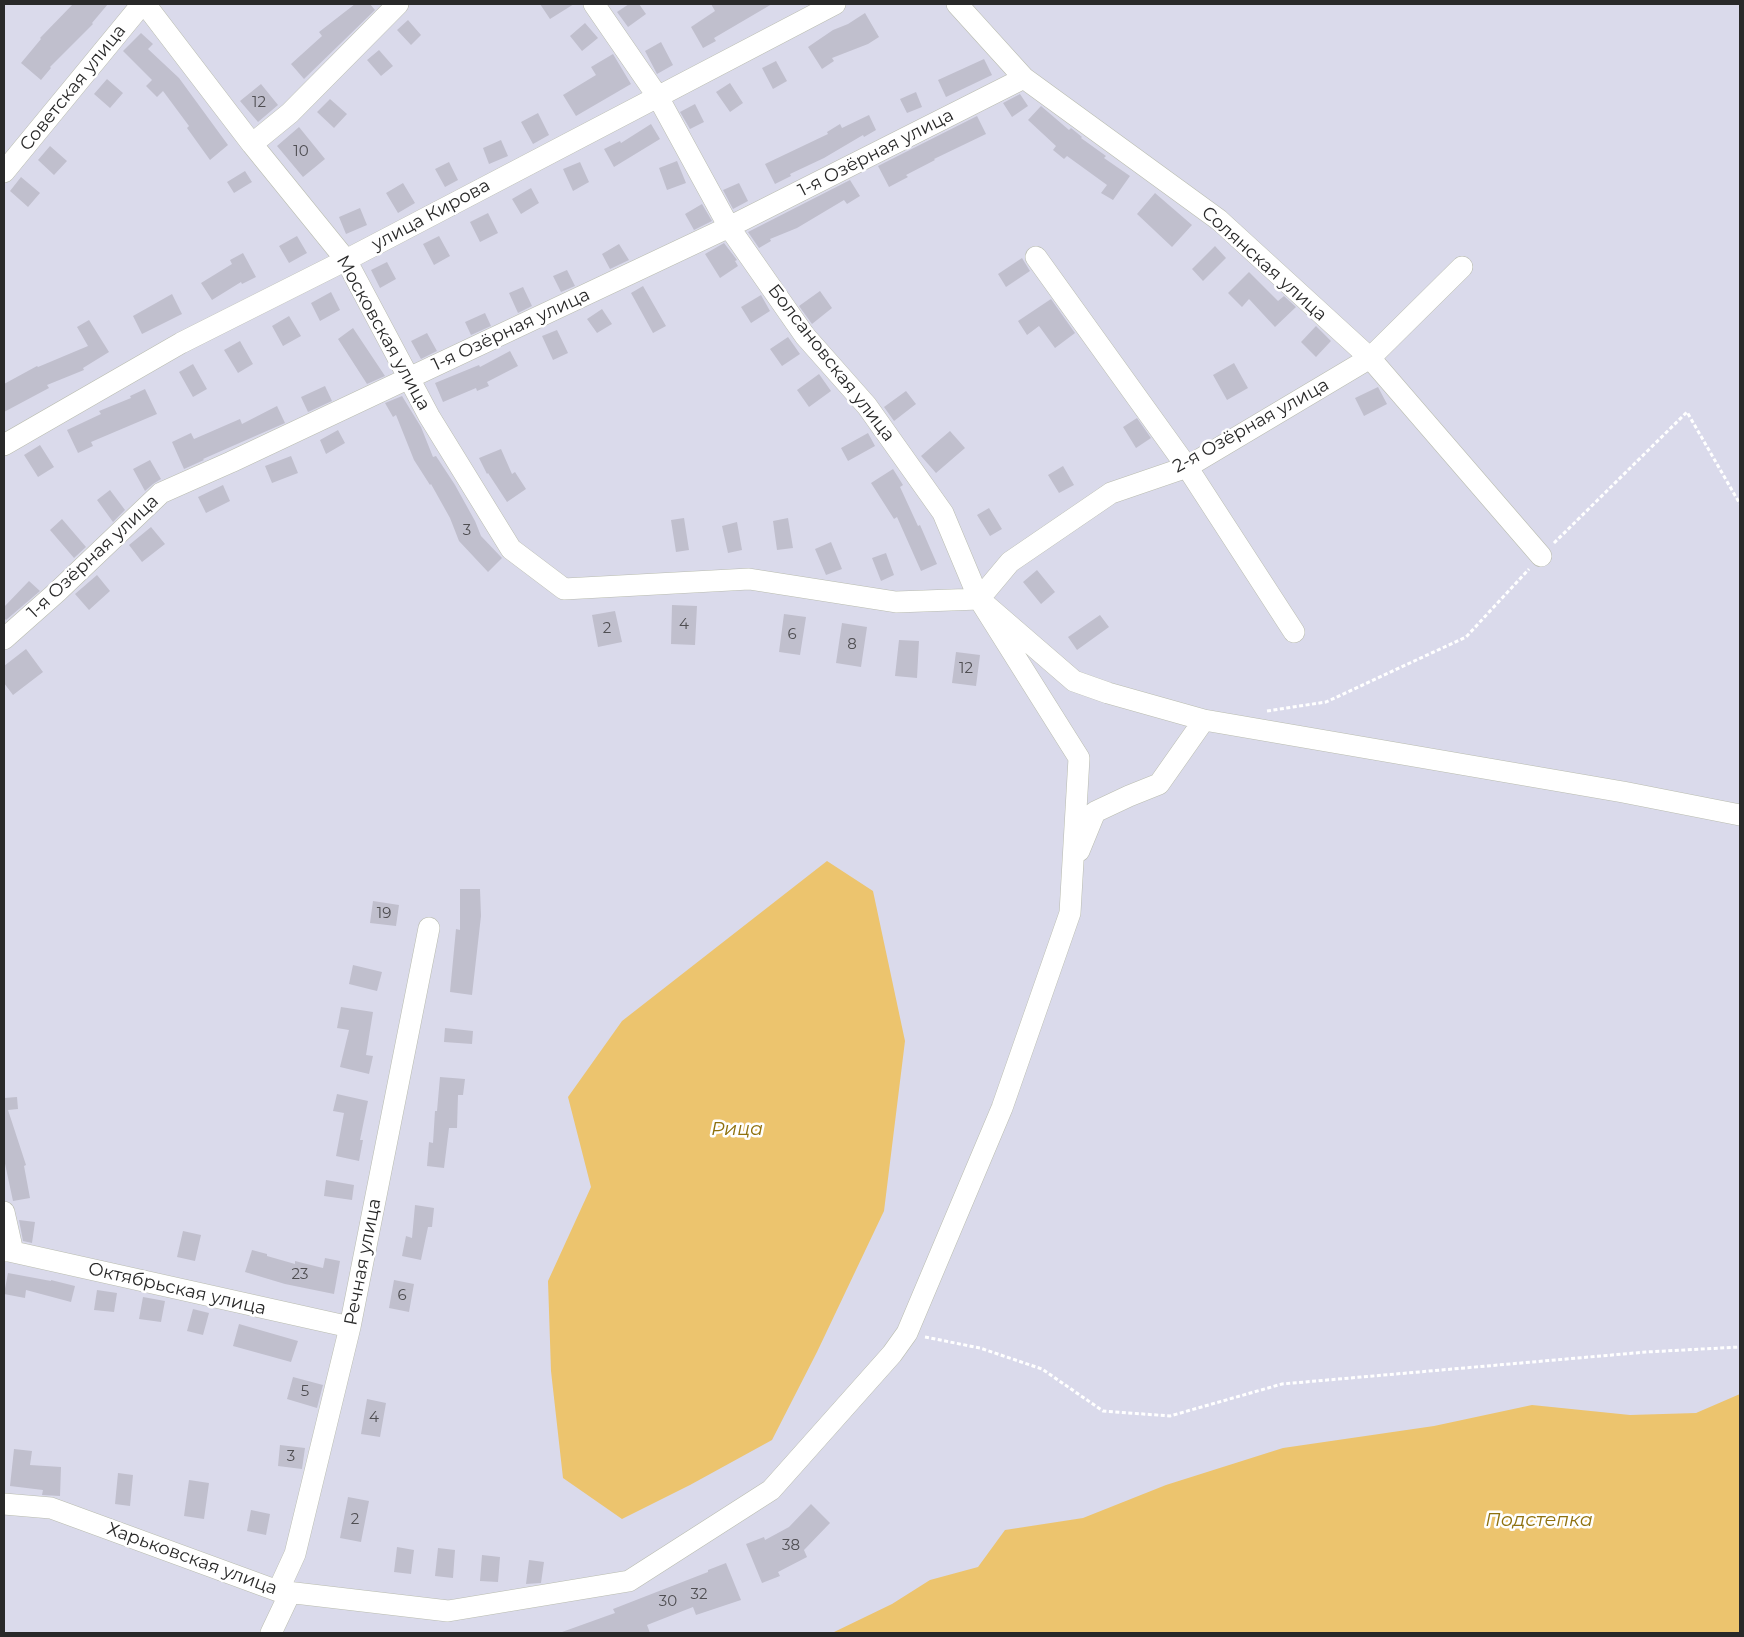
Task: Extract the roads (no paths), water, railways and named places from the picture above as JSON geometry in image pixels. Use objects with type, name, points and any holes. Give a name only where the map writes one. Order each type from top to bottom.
[{"type":"street","name":"Московская улица","points":[[144,4],[252,144],[346,260],[428,416],[511,549],[564,589],[749,579],[896,602],[979,599]]},
{"type":"street","name":"Советская улица","points":[[4,172],[144,4]]},
{"type":"street","points":[[252,144],[290,112],[398,4]]},
{"type":"street","name":"Болсановская улица","points":[[594,4],[658,97],[728,227],[805,336],[867,406],[943,512],[979,599],[1079,758],[1072,868]]},
{"type":"street","name":"улица Кирова","points":[[4,445],[181,343],[346,260],[835,4]]},
{"type":"street","name":"Солянская улица","points":[[957,4],[1024,78],[1219,220],[1370,358],[1541,556]]},
{"type":"street","name":"1-я Озёрная улица","points":[[4,639],[57,592],[161,493],[231,462],[728,227],[1024,78]]},
{"type":"street","points":[[1036,257],[1187,467],[1294,632]]},
{"type":"street","name":"2-я Озёрная улица","points":[[979,599],[1010,562],[1111,493],[1187,467],[1370,358],[1462,266]]},
{"type":"street","points":[[979,599],[1074,681],[1108,693],[1204,720],[1603,789],[1740,815]]},
{"type":"street","points":[[1072,868],[1096,812],[1159,784],[1204,720]]},
{"type":"street","name":"Харьковская улица","points":[[4,1504],[51,1508],[284,1592],[448,1611],[629,1581],[771,1490],[908,1334],[1002,1108],[1070,913],[1072,868]]},
{"type":"street","name":"Речная улица","points":[[271,1633],[295,1554],[350,1327],[430,928]]},
{"type":"street","points":[[4,1212],[8,1252]]},
{"type":"street","name":"Октябрьская улица","points":[[8,1252],[350,1327]]},
{"type":"water","name":"Рица","points":[[827,861],[873,891],[905,1041],[884,1211],[817,1352],[772,1440],[690,1485],[622,1519],[563,1478],[551,1371],[548,1281],[591,1187],[568,1097],[622,1021]]},
{"type":"water","name":"Подстепка","points":[[1740,1394],[1740,1633],[832,1633],[892,1604],[930,1580],[978,1567],[1005,1530],[1083,1518],[1166,1485],[1283,1448],[1434,1426],[1532,1405],[1630,1415],[1696,1413]]}]
